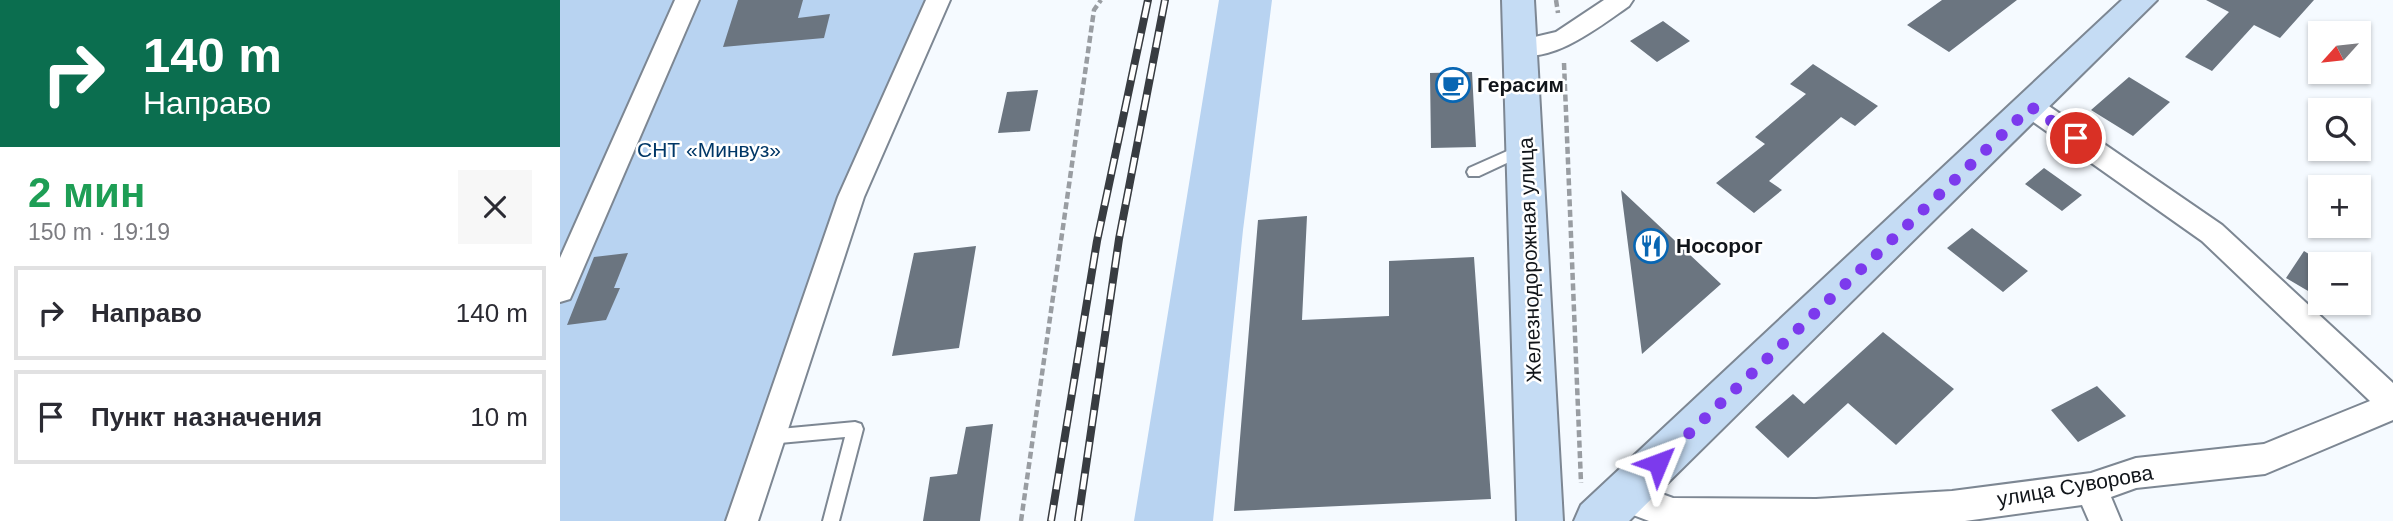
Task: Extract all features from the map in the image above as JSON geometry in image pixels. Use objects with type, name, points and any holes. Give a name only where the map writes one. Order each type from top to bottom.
[{"type":"street","points":[[560,290],[687,0]]},
{"type":"street","points":[[742,521],[851,197],[938,0]]},
{"type":"street","name":"Железнодорожная улица","points":[[1518,0],[1540,521]]},
{"type":"street","points":[[1522,48],[1563,39],[1621,0]]},
{"type":"street","points":[[1610,508],[2141,0]]},
{"type":"street","points":[[2031,107],[2212,233],[2393,404]]},
{"type":"street","name":"улица Суворова","points":[[1610,508],[1673,514],[1816,515],[1952,507],[2091,488],[2136,473],[2265,459],[2393,404]]},
{"type":"street","points":[[2091,488],[2105,521]]},
{"type":"lane","points":[[1474,172],[1526,148]]},
{"type":"lane","points":[[769,438],[855,429],[831,521]]},
{"type":"path","points":[[1021,521],[1094,10],[1101,0]]},
{"type":"path","points":[[1563,39],[1581,483]]},
{"type":"green space","name":"СНТ «Минвуз»","points":[[560,0],[938,0],[851,197],[742,521],[560,521]]},
{"type":"green space","points":[[1219,0],[1272,0],[1243,230],[1213,521],[1134,521]]},
{"type":"building","points":[[738,0],[803,0],[798,18],[830,14],[824,38],[723,47]]},
{"type":"building","points":[[1942,0],[2017,0],[1949,52],[1907,25]]},
{"type":"building","points":[[2206,0],[2314,0],[2280,38],[2254,25],[2212,71],[2185,57],[2229,12]]},
{"type":"building","points":[[1663,21],[1690,41],[1657,62],[1630,41]]},
{"type":"building","points":[[1813,64],[1878,106],[1855,126],[1841,117],[1769,181],[1782,190],[1754,213],[1716,183],[1765,144],[1755,137],[1806,94],[1790,84]]},
{"type":"building","points":[[1472,72],[1476,147],[1431,148],[1430,73]]},
{"type":"building","points":[[2129,77],[2170,102],[2133,136],[2091,110]]},
{"type":"building","points":[[1038,90],[1030,131],[998,133],[1007,92]]},
{"type":"building","points":[[2044,168],[2082,195],[2062,211],[2025,184]]},
{"type":"building","points":[[1621,190],[1721,284],[1642,354]]},
{"type":"building","points":[[1307,216],[1302,320],[1389,316],[1389,261],[1474,257],[1491,499],[1234,511],[1258,220]]},
{"type":"building","points":[[1972,228],[2028,271],[2003,292],[1947,248]]},
{"type":"building","points":[[976,246],[959,348],[892,356],[914,253]]},
{"type":"building","points":[[2304,251],[2308,254],[2308,291],[2286,278]]},
{"type":"building","points":[[628,253],[614,288],[620,288],[606,320],[567,325],[594,257]]},
{"type":"building","points":[[1883,332],[1954,389],[1896,445],[1848,403],[1788,458],[1755,427],[1793,394],[1804,404]]},
{"type":"building","points":[[2097,386],[2126,416],[2078,442],[2051,410]]},
{"type":"building","points":[[993,424],[980,521],[923,521],[930,477],[957,474],[966,427]]},
{"type":"railway","points":[[1051,521],[1097,241],[1148,0]]},
{"type":"railway","points":[[1078,521],[1119,239],[1165,0]]},
{"type":"place","name":"Герасим","points":[[1453,85]]},
{"type":"place","name":"Носорог","points":[[1651,246]]},
{"type":"route","points":[[1658,463],[2031,107],[2076,138]]}]
